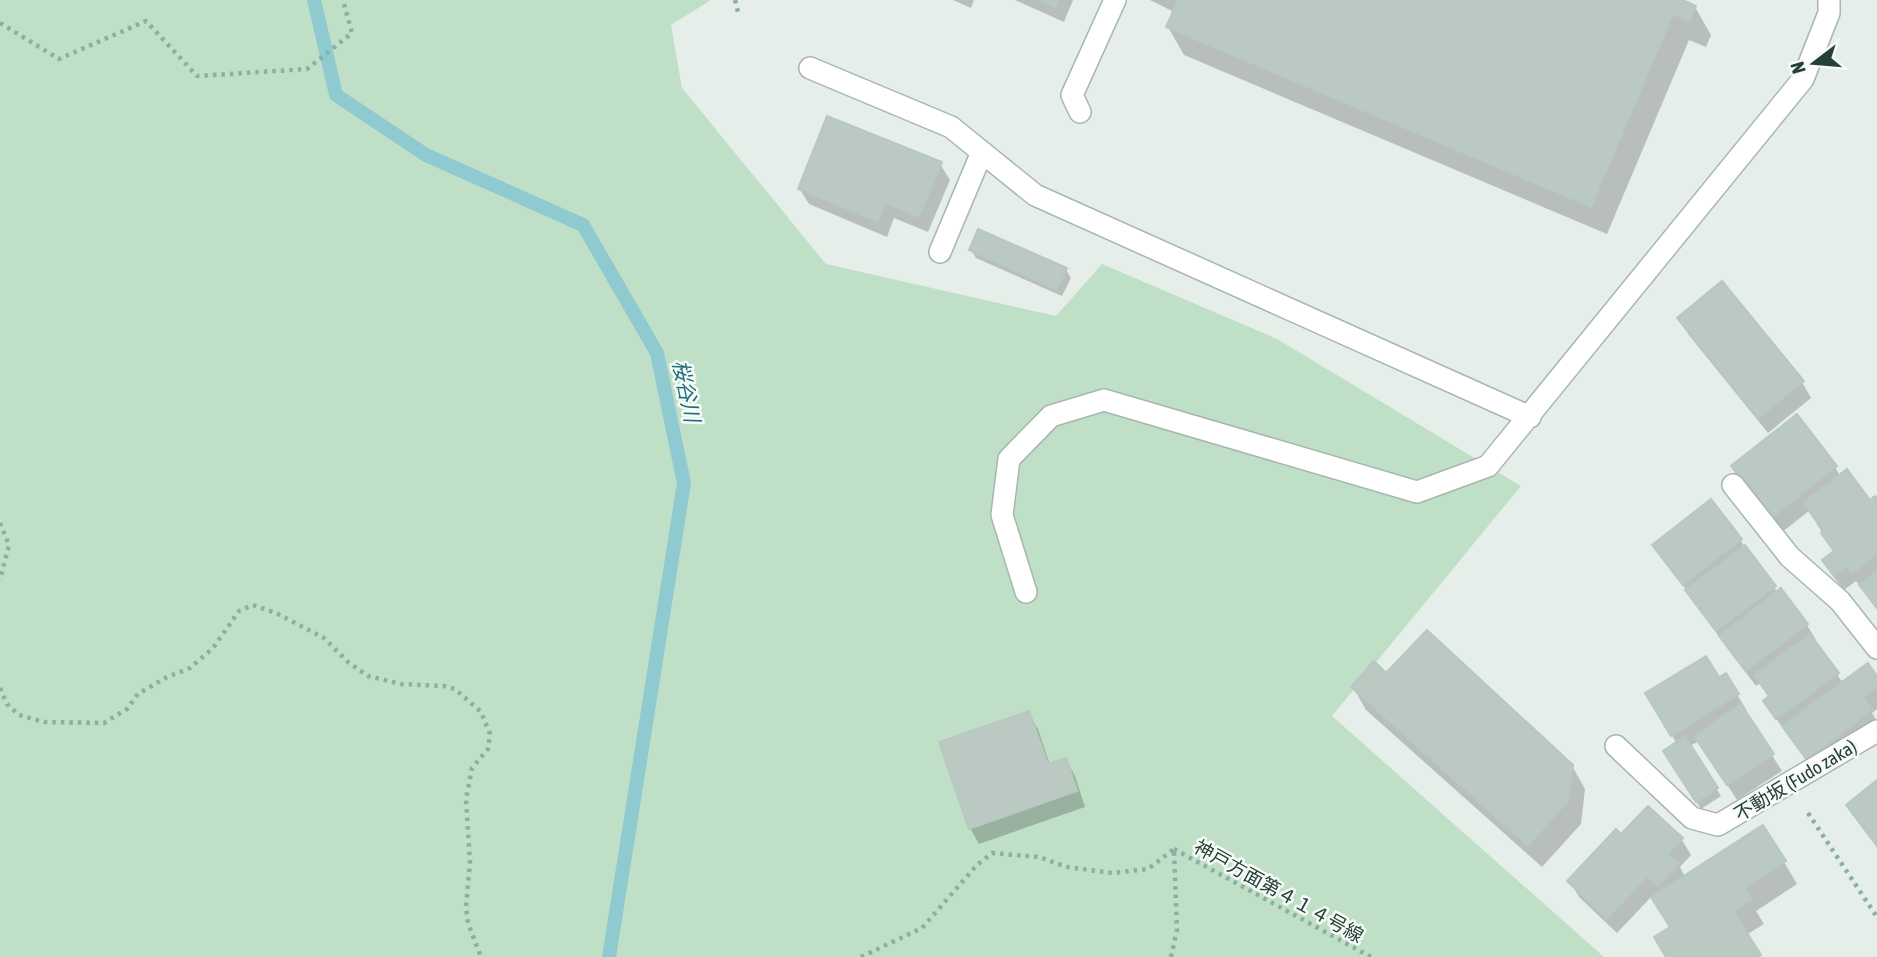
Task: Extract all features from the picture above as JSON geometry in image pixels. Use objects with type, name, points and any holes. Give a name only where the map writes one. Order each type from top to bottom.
[{"type":"street","points":[[1080,112],[1072,95],[1115,0]]},
{"type":"street","points":[[1026,592],[1002,515],[1009,459],[1051,416],[1104,400],[1417,492],[1488,466],[1802,79],[1829,13],[1829,0]]},
{"type":"street","points":[[810,68],[951,127],[1035,195],[1530,417]]},
{"type":"street","points":[[940,252],[982,152]]},
{"type":"street","points":[[1733,485],[1790,557],[1840,601],[1877,648]]},
{"type":"street","name":"不動坂 (Fudo zaka)","points":[[1616,746],[1692,818],[1718,825],[1877,731]]},
{"type":"path","points":[[0,23],[59,59],[146,21],[197,76],[307,69],[352,33],[343,0]]},
{"type":"path","points":[[735,0],[740,16]]},
{"type":"path","points":[[0,523],[9,545],[0,580]]},
{"type":"path","points":[[0,688],[7,704],[19,715],[44,722],[104,723],[127,709],[138,694],[165,678],[190,668],[213,648],[239,611],[253,605],[276,613],[324,638],[349,663],[368,676],[401,684],[455,689],[481,712],[490,734],[488,749],[472,768],[466,799],[470,862],[466,907],[468,923],[481,957]]},
{"type":"path","points":[[1789,785],[1877,917]]},
{"type":"path","points":[[861,957],[922,928],[976,866],[992,853],[1039,857],[1068,867],[1112,873],[1148,869],[1174,849]]},
{"type":"path","points":[[1171,957],[1177,930],[1174,849]]},
{"type":"path","name":"神戸方面第４１４号線","points":[[1174,849],[1371,957]]},
{"type":"green space","points":[[0,0],[711,0],[671,25],[682,88],[826,264],[1056,316],[1102,264],[1277,339],[1521,486],[1332,716],[1604,957],[0,957]]},
{"type":"building","points":[[1040,0],[1058,0],[1055,7]]},
{"type":"building","points":[[1178,0],[1683,0],[1696,6],[1690,21],[1673,14],[1591,207],[1166,27]]},
{"type":"building","points":[[827,116],[942,162],[919,217],[885,203],[878,222],[798,189]]},
{"type":"building","points":[[978,229],[1067,268],[1057,290],[969,250]]},
{"type":"building","points":[[1722,281],[1804,381],[1758,418],[1677,318]]},
{"type":"building","points":[[1797,414],[1837,466],[1771,518],[1731,466]]},
{"type":"building","points":[[1847,469],[1870,500],[1875,496],[1877,498],[1877,554],[1852,574],[1846,566],[1834,576],[1822,560],[1834,551],[1821,533],[1824,531],[1803,503]]},
{"type":"building","points":[[1711,499],[1742,539],[1683,585],[1652,545]]},
{"type":"building","points":[[1745,545],[1776,586],[1716,631],[1685,590]]},
{"type":"building","points":[[1877,571],[1877,608],[1859,585]]},
{"type":"building","points":[[1781,588],[1808,624],[1746,671],[1719,636]]},
{"type":"building","points":[[1427,630],[1573,765],[1568,801],[1528,846],[1351,687],[1374,661],[1386,673]]},
{"type":"building","points":[[1810,634],[1839,673],[1776,719],[1763,701],[1769,696],[1754,675]]},
{"type":"building","points":[[1706,656],[1719,677],[1726,673],[1739,694],[1671,736],[1645,693]]},
{"type":"building","points":[[1868,663],[1877,676],[1877,687],[1863,697],[1872,709],[1807,760],[1782,726]]},
{"type":"building","points":[[1741,704],[1774,754],[1727,785],[1694,736]]},
{"type":"building","points":[[1029,711],[1048,764],[1066,758],[1077,791],[969,829],[939,742]]},
{"type":"building","points":[[1685,736],[1718,788],[1696,802],[1663,751]]},
{"type":"building","points":[[1877,780],[1877,846],[1846,805]]},
{"type":"building","points":[[1648,806],[1683,838],[1668,854],[1679,863],[1657,886],[1647,876],[1607,919],[1567,881],[1616,829],[1621,834]]},
{"type":"building","points":[[1763,825],[1786,861],[1744,888],[1752,900],[1734,912],[1761,955],[1666,957],[1654,937],[1670,927],[1651,897]]},
{"type":"waterway","name":"桜谷川","points":[[314,0],[336,95],[426,155],[583,225],[657,353],[684,483],[609,957]]}]
